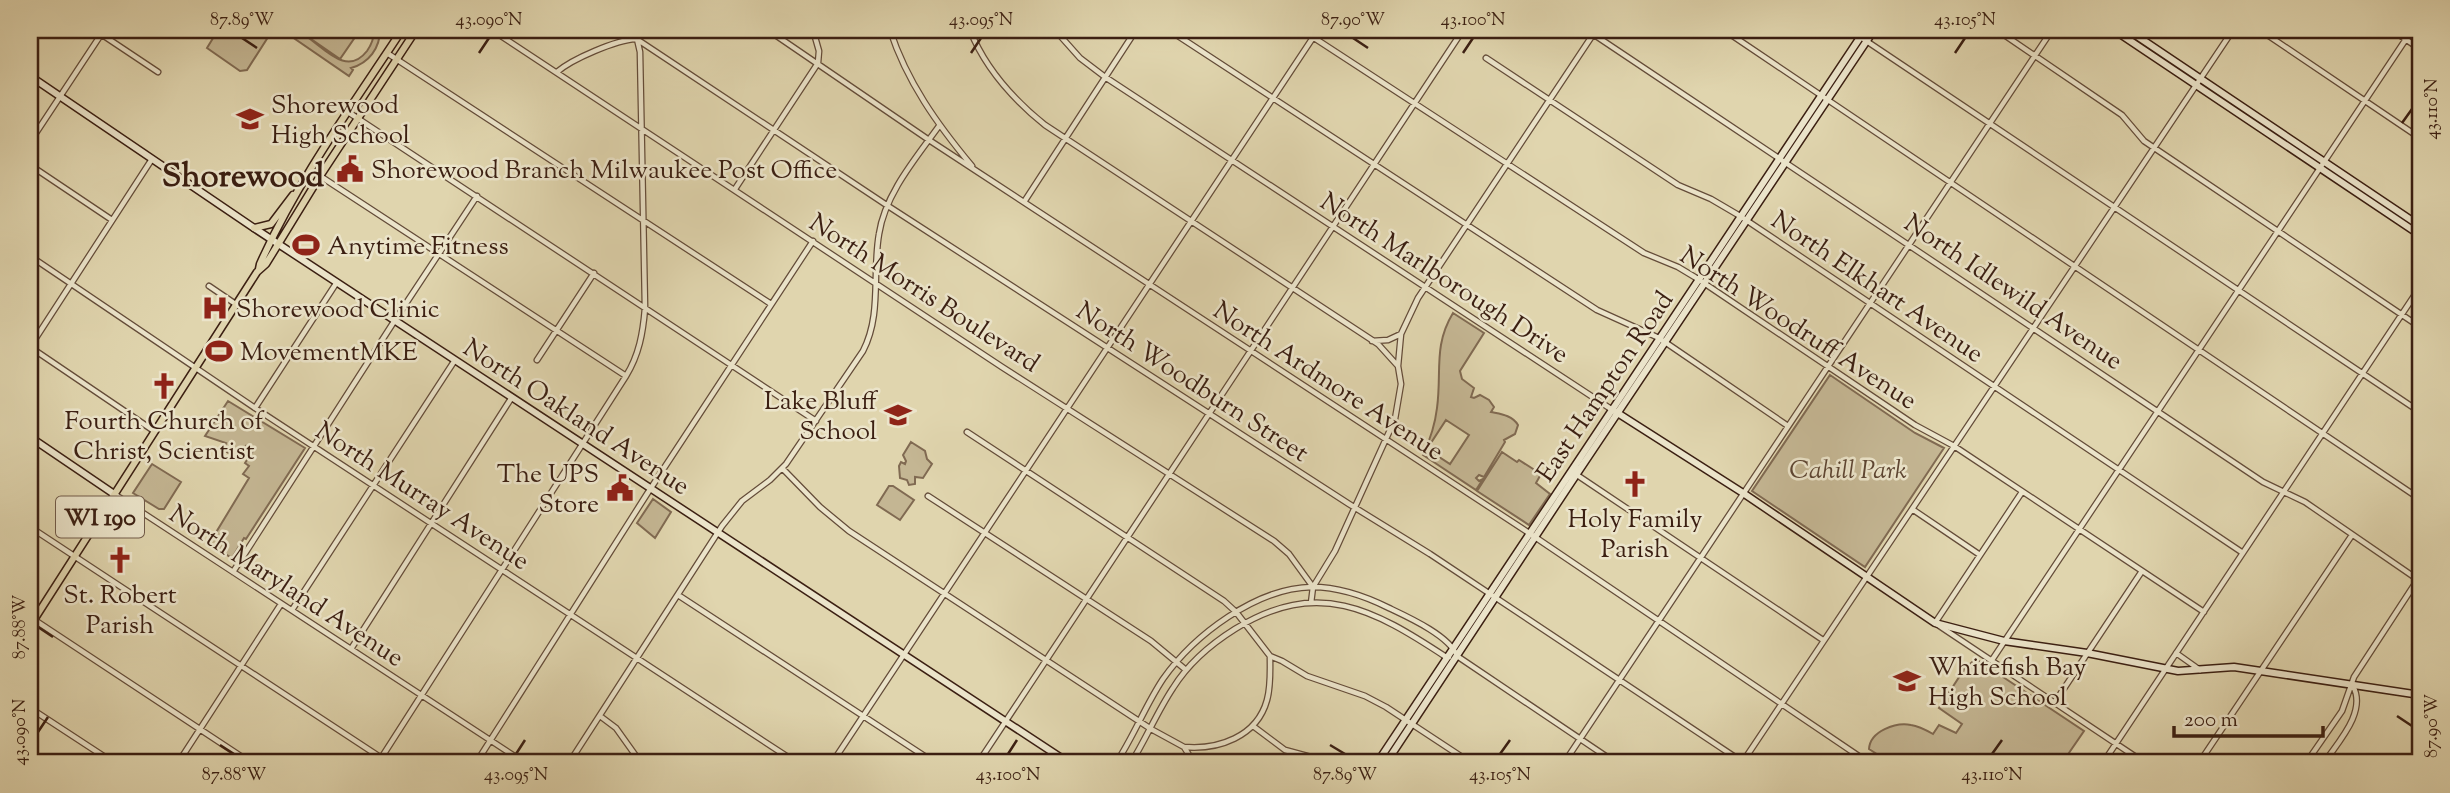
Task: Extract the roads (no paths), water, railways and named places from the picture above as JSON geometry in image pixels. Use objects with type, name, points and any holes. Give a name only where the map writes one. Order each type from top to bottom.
[{"type":"main road","name":"WI 190","points":[[260,269],[271,239],[335,131],[402,30]]},
{"type":"main road","name":"WI 190","points":[[31,621],[416,30]]},
{"type":"main road","name":"East Hampton Road","points":[[1377,763],[1446,657],[1492,596],[1574,473],[1701,281],[1740,216],[1782,160],[1864,36],[1874,30]]},
{"type":"main road","points":[[2115,30],[2198,81]]},
{"type":"main road","points":[[2127,30],[2322,164],[2420,226]]},
{"type":"main road","name":"North Oakland Avenue","points":[[30,76],[278,244],[1069,763]]},
{"type":"main road","points":[[320,176],[317,167],[332,143],[335,131]]},
{"type":"main road","name":"East Hampton Road","points":[[1701,281],[1747,221],[1782,160]]},
{"type":"main road","points":[[2322,164],[2420,235]]},
{"type":"main road","points":[[254,228],[267,227],[275,221],[306,180]]},
{"type":"main road","name":"North Marlborough Drive","points":[[1614,411],[1743,493],[1935,624],[2004,641],[2166,668],[2201,670],[2234,667],[2420,695]]},
{"type":"main road","name":"North Maryland Avenue","points":[[30,437],[114,494]]},
{"type":"main road","name":"East Hampton Road","points":[[1386,763],[1457,656],[1492,596]]},
{"type":"street","name":"North Morris Boulevard","points":[[492,30],[501,32],[876,284],[1274,541],[1289,554],[1313,587]]},
{"type":"street","name":"North Woodburn Street","points":[[623,30],[888,206],[1492,596],[1743,763]]},
{"type":"street","points":[[379,761],[637,355],[645,308],[640,52],[637,39],[642,30]]},
{"type":"street","name":"North Ardmore Avenue","points":[[768,30],[929,140],[1532,536],[1869,763]]},
{"type":"street","points":[[734,189],[818,63],[819,51],[813,30]]},
{"type":"street","points":[[890,30],[908,74],[939,126],[974,169]]},
{"type":"street","points":[[970,30],[1009,92],[1031,114],[1064,139],[1372,341],[1388,353],[1398,366]]},
{"type":"street","name":"North Marlborough Drive","points":[[1055,30],[1080,58],[1105,77],[1614,411]]},
{"type":"street","points":[[1023,202],[1136,30]]},
{"type":"street","points":[[1169,30],[1597,310],[1662,340],[1788,426]]},
{"type":"street","name":"North Woodruff Avenue","points":[[1302,30],[1644,253],[1678,267],[1701,281],[1915,425],[1954,446],[2204,612]]},
{"type":"street","points":[[832,763],[1318,30]]},
{"type":"street","points":[[978,763],[1463,30]]},
{"type":"street","name":"North Idlewild Avenue","points":[[1587,30],[1595,32],[2263,482],[2305,502],[2420,579]]},
{"type":"street","points":[[1724,30],[2420,499]]},
{"type":"street","points":[[1850,30],[1864,36],[2420,412]]},
{"type":"street","points":[[1997,30],[2122,115],[2137,134],[2153,147],[2420,327]]},
{"type":"street","points":[[1564,763],[2052,30]]},
{"type":"street","points":[[1743,763],[2233,30]]},
{"type":"street","points":[[2260,30],[2420,138]]},
{"type":"street","points":[[2392,30],[2420,49]]},
{"type":"street","points":[[1992,660],[2412,30]]},
{"type":"street","points":[[30,142],[102,32],[158,72]]},
{"type":"street","points":[[1311,603],[1313,587],[1335,551],[1395,419],[1401,384],[1398,366],[1402,334],[1425,286],[1595,32]]},
{"type":"street","points":[[557,72],[569,63],[625,40],[637,39]]},
{"type":"street","points":[[387,53],[771,304]]},
{"type":"street","name":"North Elkhart Avenue","points":[[1486,58],[1678,185],[1711,199],[1740,216],[2243,554]]},
{"type":"street","points":[[348,112],[816,421]]},
{"type":"street","points":[[569,763],[718,532],[742,501],[783,469],[868,341],[876,313],[879,231],[888,206],[939,126]]},
{"type":"street","points":[[152,159],[30,347],[155,431]]},
{"type":"street","points":[[30,164],[112,220]]},
{"type":"street","points":[[320,176],[626,376]]},
{"type":"street","points":[[233,572],[394,320],[477,196]]},
{"type":"street","points":[[476,763],[651,488],[813,241]]},
{"type":"street","name":"North Murray Avenue","points":[[30,256],[255,408],[797,763]]},
{"type":"street","points":[[537,360],[594,273]]},
{"type":"street","points":[[255,408],[337,282]]},
{"type":"street","points":[[209,286],[237,305]]},
{"type":"street","points":[[2103,763],[2420,287]]},
{"type":"street","points":[[1372,341],[1388,340],[1402,334]]},
{"type":"street","points":[[292,610],[455,359]]},
{"type":"street","points":[[351,649],[512,397]]},
{"type":"street","points":[[967,432],[1224,601],[1236,612],[1270,656],[1307,676],[1365,696],[1471,763]]},
{"type":"street","points":[[783,469],[849,531],[1139,722],[1184,747],[1208,748],[1233,740],[1253,726],[1268,698],[1270,656]]},
{"type":"street","points":[[1574,473],[1823,640]]},
{"type":"street","points":[[2022,492],[1935,624],[2145,763]]},
{"type":"street","name":"North Maryland Avenue","points":[[114,494],[525,763]]},
{"type":"street","points":[[928,496],[1151,641],[1186,670]]},
{"type":"street","points":[[1912,509],[1980,555]]},
{"type":"street","points":[[30,527],[379,761],[389,763]]},
{"type":"street","points":[[2199,763],[2352,535]]},
{"type":"street","points":[[2055,702],[2141,571]]},
{"type":"street","points":[[2306,763],[2342,711],[2354,677],[2420,579]]},
{"type":"street","points":[[1116,763],[1176,661],[1210,629],[1261,600],[1313,587],[1363,596],[1409,618],[1454,647],[1457,656],[1616,763]]},
{"type":"street","points":[[678,595],[934,763]]},
{"type":"street","points":[[1131,763],[1172,688],[1186,670],[1221,638],[1259,614],[1311,603],[1336,603],[1360,609],[1405,631],[1446,657],[1457,656]]},
{"type":"street","points":[[178,763],[281,604]]},
{"type":"street","points":[[31,621],[251,763]]},
{"type":"street","points":[[2176,653],[2201,670]]},
{"type":"street","points":[[2324,763],[2354,718],[2357,693],[2353,685]]},
{"type":"street","points":[[30,708],[114,763]]},
{"type":"street","points":[[600,716],[616,728],[641,763]]},
{"type":"street","points":[[1253,726],[1285,750],[1333,763]]},
{"type":"street","points":[[1184,747],[1194,763]]},
{"type":"street","points":[[2404,763],[2420,755]]},
{"type":"place","name":"Shorewood High School","points":[[250,119]]},
{"type":"place","name":"Shorewood Branch Milwaukee Post Office","points":[[350,169]]},
{"type":"place","name":"Anytime Fitness","points":[[306,245]]},
{"type":"place","name":"Shorewood Clinic","points":[[215,308]]},
{"type":"place","name":"MovementMKE","points":[[219,351]]},
{"type":"place","name":"Fourth Church of Christ, Scientist","points":[[164,386]]},
{"type":"place","name":"Lake Bluff School","points":[[898,415]]},
{"type":"place","name":"Holy Family Parish","points":[[1635,484]]},
{"type":"place","name":"The UPS Store","points":[[620,488]]},
{"type":"place","name":"St. Robert Parish","points":[[120,560]]},
{"type":"place","name":"Whitefish Bay High School","points":[[1907,681]]},
{"type":"district","name":"Shorewood","points":[[243,174]]},
{"type":"park label","name":"Cahill Park","points":[[1848,469]]}]
